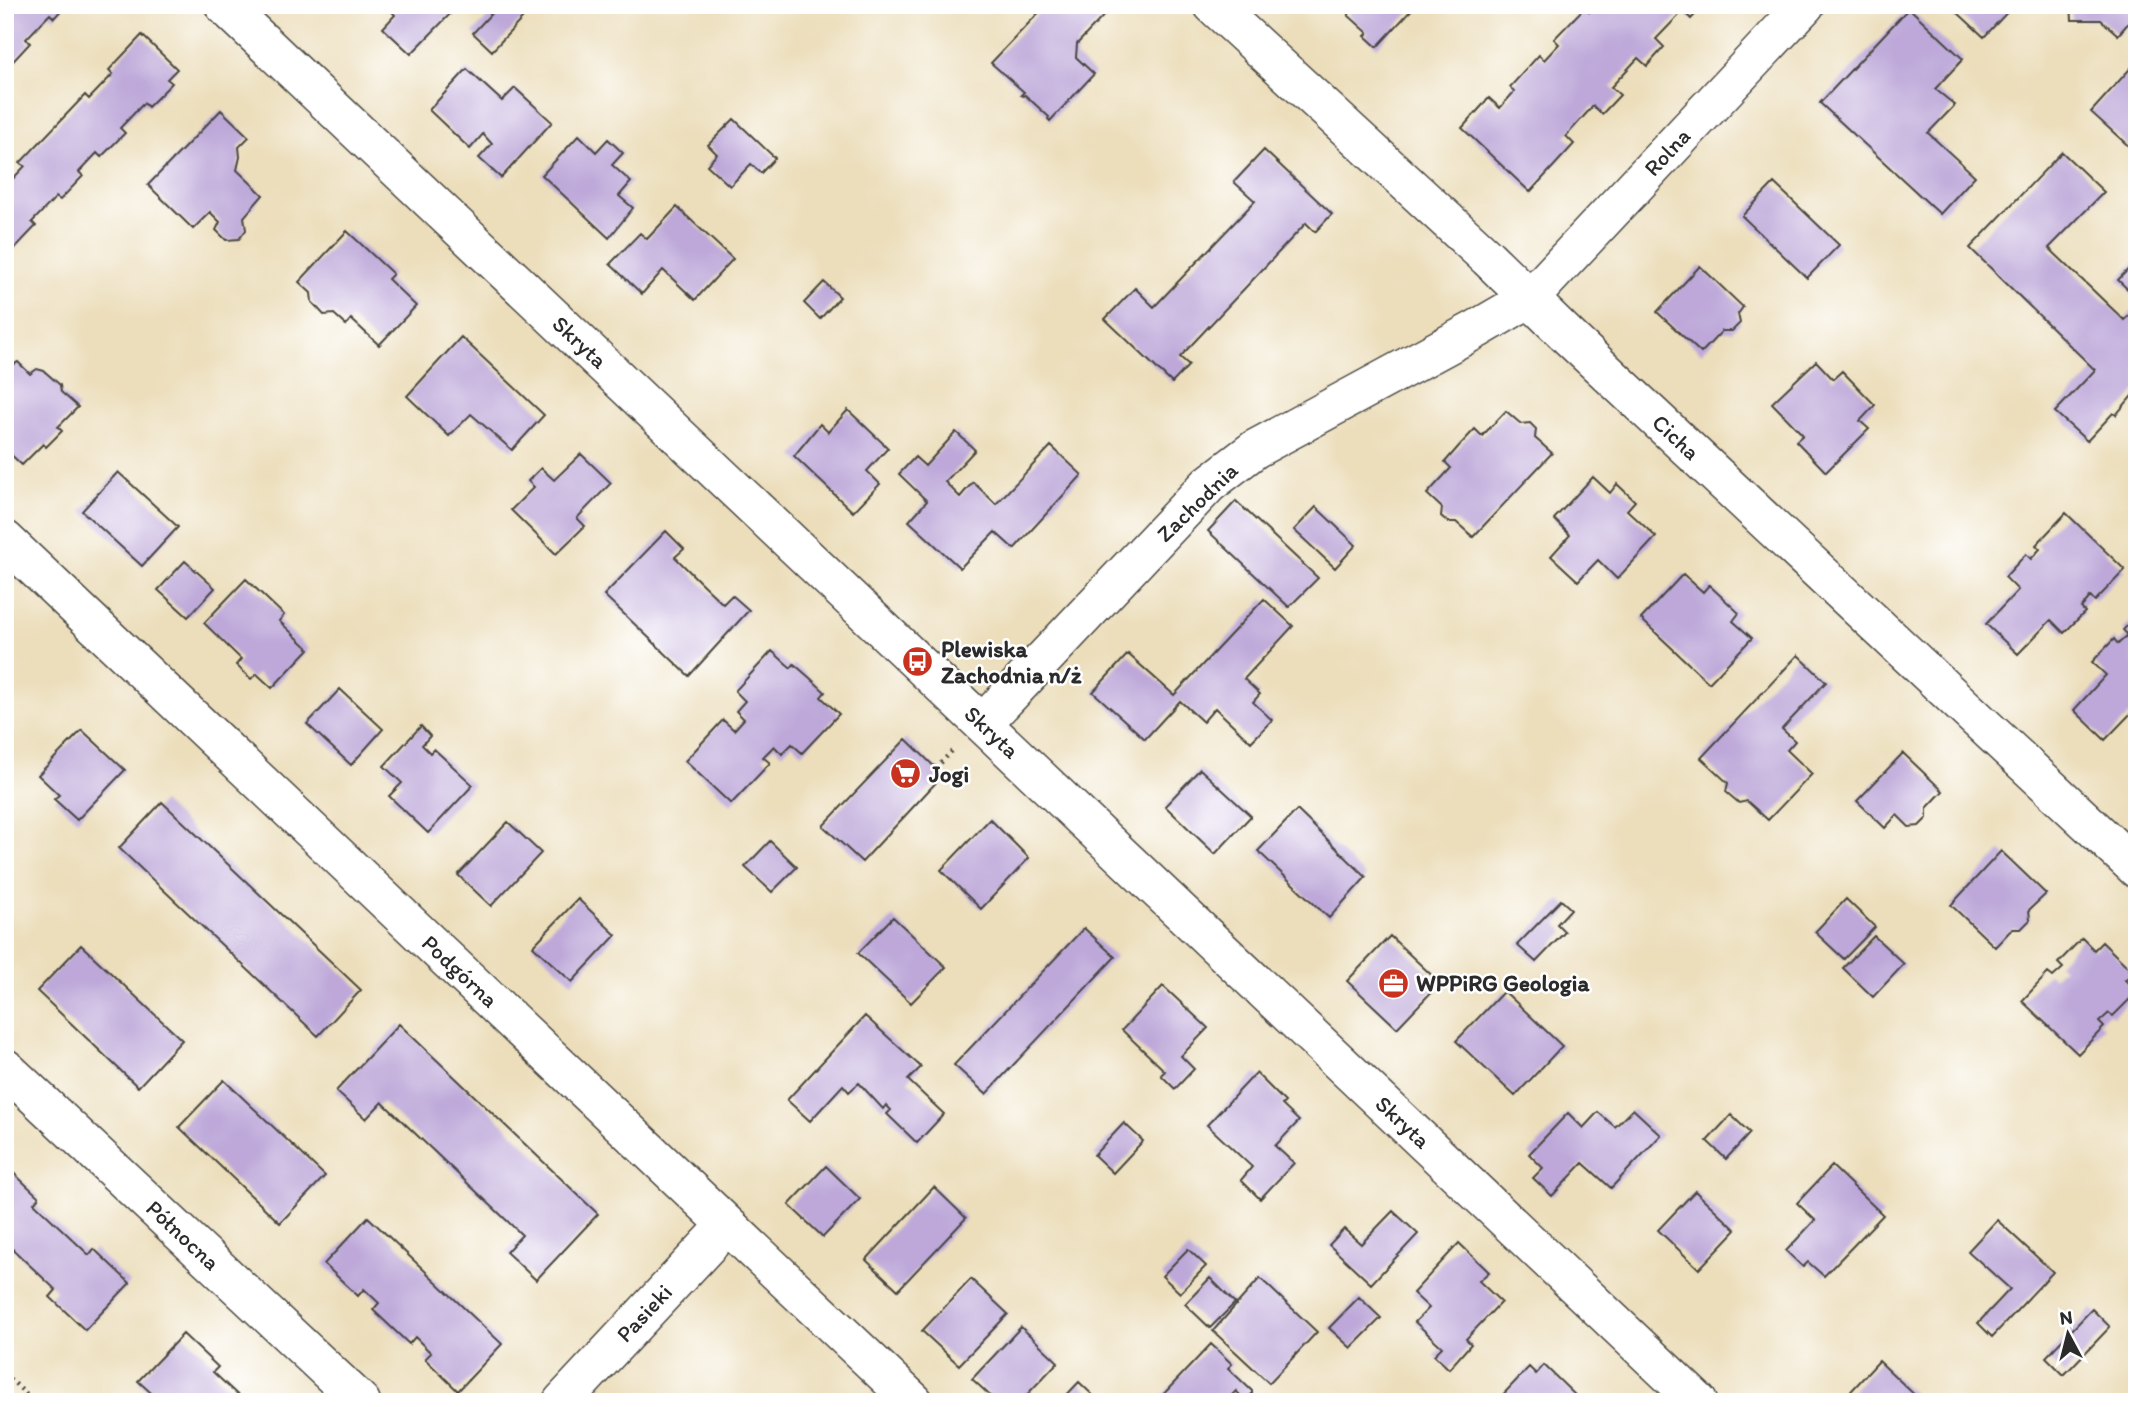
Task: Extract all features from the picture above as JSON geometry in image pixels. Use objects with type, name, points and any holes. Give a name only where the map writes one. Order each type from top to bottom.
[{"type":"street","name":"Skryta","points":[[223,5],[1698,1402]]},
{"type":"street","name":"Cicha","points":[[1213,5],[1530,298],[2137,869]]},
{"type":"street","name":"Rolna","points":[[1530,298],[1805,5]]},
{"type":"street","name":"Zachodnia","points":[[983,723],[1209,484],[1255,449],[1530,298]]},
{"type":"street","name":"Podgórna","points":[[5,540],[914,1402]]},
{"type":"street","name":"Północna","points":[[5,1068],[362,1402]]},
{"type":"street","name":"Pasieki","points":[[562,1402],[727,1225]]},
{"type":"path","points":[[5,1374],[34,1402]]},
{"type":"building","points":[[5,5],[66,5],[54,18],[50,14],[26,39],[30,43],[5,70]]},
{"type":"building","points":[[386,5],[451,5],[455,9],[411,54],[383,28],[395,15]]},
{"type":"building","points":[[499,5],[535,5],[492,51],[473,33]]},
{"type":"building","points":[[1046,5],[1112,7],[1077,44],[1076,57],[1094,74],[1050,121],[1025,95],[1021,95],[1024,92],[991,63]]},
{"type":"building","points":[[1357,5],[1416,5],[1377,47],[1365,36],[1368,33],[1348,15]]},
{"type":"building","points":[[1595,5],[1704,5],[1691,19],[1683,11],[1656,39],[1664,47],[1647,66],[1638,58],[1611,87],[1620,95],[1602,114],[1593,106],[1566,136],[1574,144],[1530,192],[1462,128],[1489,98],[1500,108],[1514,92],[1510,87],[1539,55],[1544,60],[1559,44],[1554,39],[1584,8],[1589,12]]},
{"type":"building","points":[[1964,5],[2014,5],[1984,37],[1957,12]]},
{"type":"building","points":[[2071,5],[2137,5],[2137,20],[2131,20],[2118,35],[2101,20],[2072,20]]},
{"type":"building","points":[[1909,8],[1963,59],[1935,89],[1955,105],[1928,133],[1975,176],[1940,214],[1820,103]]},
{"type":"building","points":[[142,35],[177,69],[167,79],[172,83],[148,107],[144,103],[120,128],[125,133],[101,157],[97,153],[79,172],[83,176],[60,200],[56,197],[32,222],[36,226],[13,250],[9,246],[5,250],[5,187],[25,166],[20,163],[85,95],[89,99],[113,74],[109,70]]},
{"type":"building","points":[[2137,61],[2137,146],[2133,150],[2091,112]]},
{"type":"building","points":[[467,69],[502,101],[515,88],[552,122],[501,178],[479,158],[492,144],[483,134],[470,149],[429,110]]},
{"type":"building","points":[[221,110],[249,137],[239,147],[237,170],[263,195],[244,217],[246,230],[239,239],[226,240],[216,230],[220,222],[210,212],[193,229],[148,185]]},
{"type":"building","points":[[734,119],[775,158],[761,173],[751,164],[730,186],[707,165],[717,154],[708,145]]},
{"type":"building","points":[[579,135],[596,152],[608,139],[623,153],[612,165],[631,182],[619,196],[633,208],[609,238],[542,175]]},
{"type":"building","points":[[1264,150],[1332,214],[1315,232],[1306,223],[1180,357],[1189,365],[1172,383],[1105,319],[1135,288],[1154,307],[1255,201],[1234,182]]},
{"type":"building","points":[[2062,152],[2104,192],[2049,248],[2124,320],[2137,307],[2137,390],[2116,415],[2113,413],[2087,441],[2055,412],[2095,370],[1970,248]]},
{"type":"building","points":[[1774,183],[1839,245],[1807,278],[1742,216]]},
{"type":"building","points":[[677,207],[733,259],[695,300],[663,270],[642,294],[610,264],[640,233],[647,239]]},
{"type":"building","points":[[347,231],[393,274],[388,279],[416,306],[379,345],[351,319],[346,325],[334,314],[324,315],[312,302],[311,293],[299,282]]},
{"type":"building","points":[[2137,260],[2137,298],[2118,280]]},
{"type":"building","points":[[1700,266],[1743,307],[1738,314],[1740,323],[1732,331],[1722,331],[1701,353],[1657,312]]},
{"type":"building","points":[[824,282],[840,297],[820,319],[804,303]]},
{"type":"building","points":[[461,337],[544,415],[512,450],[471,414],[449,436],[407,396]]},
{"type":"building","points":[[1816,361],[1833,379],[1842,371],[1875,405],[1860,421],[1869,429],[1826,472],[1796,441],[1803,435],[1772,403]]},
{"type":"building","points":[[18,362],[30,374],[37,369],[44,371],[78,407],[58,427],[62,431],[46,447],[43,444],[22,465],[5,449],[5,369]]},
{"type":"building","points":[[848,410],[888,448],[867,471],[880,484],[853,512],[794,456],[820,424],[828,432]]},
{"type":"building","points":[[1506,411],[1521,424],[1530,423],[1536,429],[1535,438],[1552,453],[1473,537],[1456,522],[1448,522],[1441,516],[1442,508],[1427,494],[1451,468],[1445,462],[1475,429],[1482,436]]},
{"type":"building","points":[[956,432],[975,450],[945,482],[960,497],[973,482],[996,504],[1051,446],[1082,475],[1014,549],[995,532],[960,568],[909,521],[927,501],[899,474],[915,457],[925,466]]},
{"type":"building","points":[[581,454],[611,483],[577,518],[585,526],[556,554],[511,510],[534,487],[528,481],[541,468],[554,480]]},
{"type":"building","points":[[118,472],[178,527],[142,566],[82,511]]},
{"type":"building","points":[[1593,477],[1610,493],[1617,484],[1635,501],[1627,510],[1656,537],[1617,579],[1598,560],[1578,581],[1551,556],[1570,535],[1554,519]]},
{"type":"building","points":[[1236,501],[1318,578],[1289,607],[1208,531]]},
{"type":"building","points":[[1316,507],[1356,545],[1335,568],[1294,530]]},
{"type":"building","points":[[2066,513],[2125,570],[2095,601],[2090,597],[2081,608],[2085,612],[2064,633],[2051,620],[2018,654],[1986,624],[2018,590],[2005,577],[2026,554],[2031,559],[2040,549],[2036,545]]},
{"type":"building","points":[[666,531],[684,549],[675,557],[723,604],[732,595],[749,610],[689,676],[604,595]]},
{"type":"building","points":[[185,561],[215,588],[188,617],[158,590]]},
{"type":"building","points":[[1683,574],[1703,592],[1709,585],[1739,613],[1733,621],[1752,638],[1709,683],[1641,619]]},
{"type":"building","points":[[246,579],[284,615],[279,621],[309,649],[272,688],[257,674],[251,679],[236,665],[241,659],[204,623]]},
{"type":"building","points":[[1264,599],[1293,626],[1244,679],[1260,694],[1253,702],[1272,720],[1251,742],[1215,708],[1203,722],[1180,701],[1145,739],[1093,692],[1128,654],[1174,695]]},
{"type":"building","points":[[2137,616],[2137,707],[2105,740],[2074,710],[2106,675],[2092,662],[2114,639],[2118,644],[2128,635],[2123,630]]},
{"type":"building","points":[[772,651],[791,668],[794,664],[825,692],[821,697],[839,714],[802,753],[792,744],[782,754],[774,746],[763,757],[770,763],[731,804],[685,761],[723,720],[734,730],[744,719],[736,711],[745,701],[735,691]]},
{"type":"building","points":[[1798,655],[1826,682],[1782,729],[1795,741],[1787,750],[1812,774],[1768,820],[1747,801],[1739,803],[1726,792],[1728,783],[1701,758]]},
{"type":"building","points":[[340,689],[383,729],[351,765],[307,724]]},
{"type":"building","points":[[421,726],[430,736],[422,745],[430,753],[434,749],[473,785],[428,833],[389,796],[402,783],[384,766]]},
{"type":"building","points":[[82,730],[125,770],[77,820],[54,799],[59,795],[38,775]]},
{"type":"building","points":[[906,739],[943,775],[862,862],[823,826]]},
{"type":"building","points":[[1903,753],[1943,791],[1927,808],[1927,818],[1919,826],[1909,827],[1897,815],[1885,828],[1857,801]]},
{"type":"building","points":[[1200,769],[1251,816],[1215,854],[1165,806]]},
{"type":"building","points":[[162,802],[361,990],[318,1036],[119,848]]},
{"type":"building","points":[[1297,810],[1366,877],[1329,918],[1258,851]]},
{"type":"building","points":[[990,819],[1029,858],[981,909],[941,870]]},
{"type":"building","points":[[508,822],[541,853],[491,906],[458,875]]},
{"type":"building","points":[[770,841],[797,867],[772,892],[745,867]]},
{"type":"building","points":[[2001,851],[2046,894],[2029,910],[2030,920],[2021,929],[2012,929],[1995,947],[1951,905]]},
{"type":"building","points":[[578,899],[616,935],[572,982],[533,946]]},
{"type":"building","points":[[1846,899],[1875,927],[1844,959],[1815,932]]},
{"type":"building","points":[[1561,900],[1571,909],[1557,924],[1565,932],[1536,962],[1517,945]]},
{"type":"building","points":[[893,917],[946,967],[911,1003],[858,953]]},
{"type":"building","points":[[1084,928],[1115,957],[986,1094],[954,1065]]},
{"type":"building","points":[[1390,936],[1440,983],[1397,1028],[1347,981]]},
{"type":"building","points":[[1874,936],[1904,964],[1873,997],[1843,968]]},
{"type":"building","points":[[2082,938],[2094,950],[2102,942],[2133,972],[2125,980],[2137,992],[2113,1016],[2109,1013],[2099,1022],[2104,1027],[2078,1054],[2022,1001],[2048,973],[2053,977],[2063,968],[2058,963]]},
{"type":"building","points":[[81,945],[182,1040],[138,1087],[37,991]]},
{"type":"building","points":[[1163,986],[1208,1028],[1181,1056],[1194,1069],[1175,1089],[1161,1075],[1165,1071],[1122,1030]]},
{"type":"building","points":[[1504,991],[1562,1046],[1515,1096],[1456,1041]]},
{"type":"building","points":[[865,1016],[921,1067],[908,1080],[944,1114],[917,1143],[887,1114],[891,1110],[886,1105],[883,1109],[859,1083],[849,1092],[843,1085],[810,1121],[787,1100]]},
{"type":"building","points":[[399,1024],[598,1214],[536,1280],[506,1252],[522,1235],[382,1102],[366,1119],[336,1091]]},
{"type":"building","points":[[1256,1073],[1285,1102],[1282,1105],[1299,1121],[1275,1146],[1294,1163],[1260,1199],[1241,1180],[1252,1167],[1207,1125]]},
{"type":"building","points":[[224,1080],[325,1176],[280,1223],[179,1127]]},
{"type":"building","points":[[1633,1109],[1661,1135],[1611,1188],[1583,1163],[1552,1196],[1533,1178],[1543,1168],[1529,1154],[1568,1113],[1583,1128],[1598,1112],[1615,1127]]},
{"type":"building","points":[[1731,1115],[1750,1133],[1726,1159],[1707,1141]]},
{"type":"building","points":[[1124,1123],[1143,1141],[1113,1173],[1094,1155]]},
{"type":"building","points":[[5,1165],[39,1197],[34,1203],[89,1255],[94,1249],[130,1283],[85,1330],[50,1297],[56,1290],[5,1242]]},
{"type":"building","points":[[826,1166],[860,1199],[823,1237],[789,1205]]},
{"type":"building","points":[[1832,1166],[1883,1215],[1824,1276],[1808,1262],[1803,1267],[1786,1251],[1815,1220],[1797,1203]]},
{"type":"building","points":[[934,1187],[966,1218],[898,1290],[866,1260]]},
{"type":"building","points":[[1695,1191],[1736,1230],[1699,1269],[1658,1230]]},
{"type":"building","points":[[1393,1211],[1418,1234],[1371,1284],[1329,1245],[1344,1229],[1361,1244]]},
{"type":"building","points":[[368,1217],[502,1344],[458,1391],[425,1359],[431,1353],[415,1337],[409,1344],[373,1310],[379,1303],[364,1289],[358,1296],[324,1264]]},
{"type":"building","points":[[1997,1220],[2053,1272],[1992,1337],[1978,1323],[2010,1289],[1968,1251]]},
{"type":"building","points":[[1459,1243],[1489,1272],[1479,1281],[1501,1302],[1466,1339],[1471,1344],[1449,1369],[1434,1355],[1442,1347],[1415,1322],[1429,1308],[1413,1293]]},
{"type":"building","points":[[1188,1249],[1206,1266],[1180,1293],[1162,1276]]},
{"type":"building","points":[[1210,1278],[1235,1303],[1210,1328],[1185,1304]]},
{"type":"building","points":[[1260,1278],[1317,1332],[1269,1383],[1213,1331]]},
{"type":"building","points":[[971,1279],[1008,1314],[959,1365],[922,1331]]},
{"type":"building","points":[[1359,1297],[1381,1318],[1351,1348],[1329,1328]]},
{"type":"building","points":[[2092,1309],[2110,1327],[2064,1375],[2046,1357]]},
{"type":"building","points":[[1021,1327],[1058,1362],[1020,1402],[997,1402],[972,1379]]},
{"type":"building","points":[[183,1334],[218,1367],[213,1372],[245,1402],[161,1402],[138,1381]]},
{"type":"building","points":[[1211,1344],[1232,1364],[1228,1368],[1252,1394],[1244,1399],[1236,1391],[1225,1402],[1156,1402]]},
{"type":"building","points":[[1879,1361],[1922,1402],[1841,1402]]},
{"type":"building","points":[[1544,1365],[1578,1398],[1574,1402],[1496,1402],[1529,1367],[1536,1374]]},
{"type":"building","points":[[1079,1382],[1100,1402],[1060,1402]]},
{"type":"place","name":"Plewiska Zachodnia n/ż","points":[[918,662]]},
{"type":"place","name":"Jogi","points":[[906,774]]},
{"type":"place","name":"WPPiRG Geologia","points":[[1393,983]]}]
